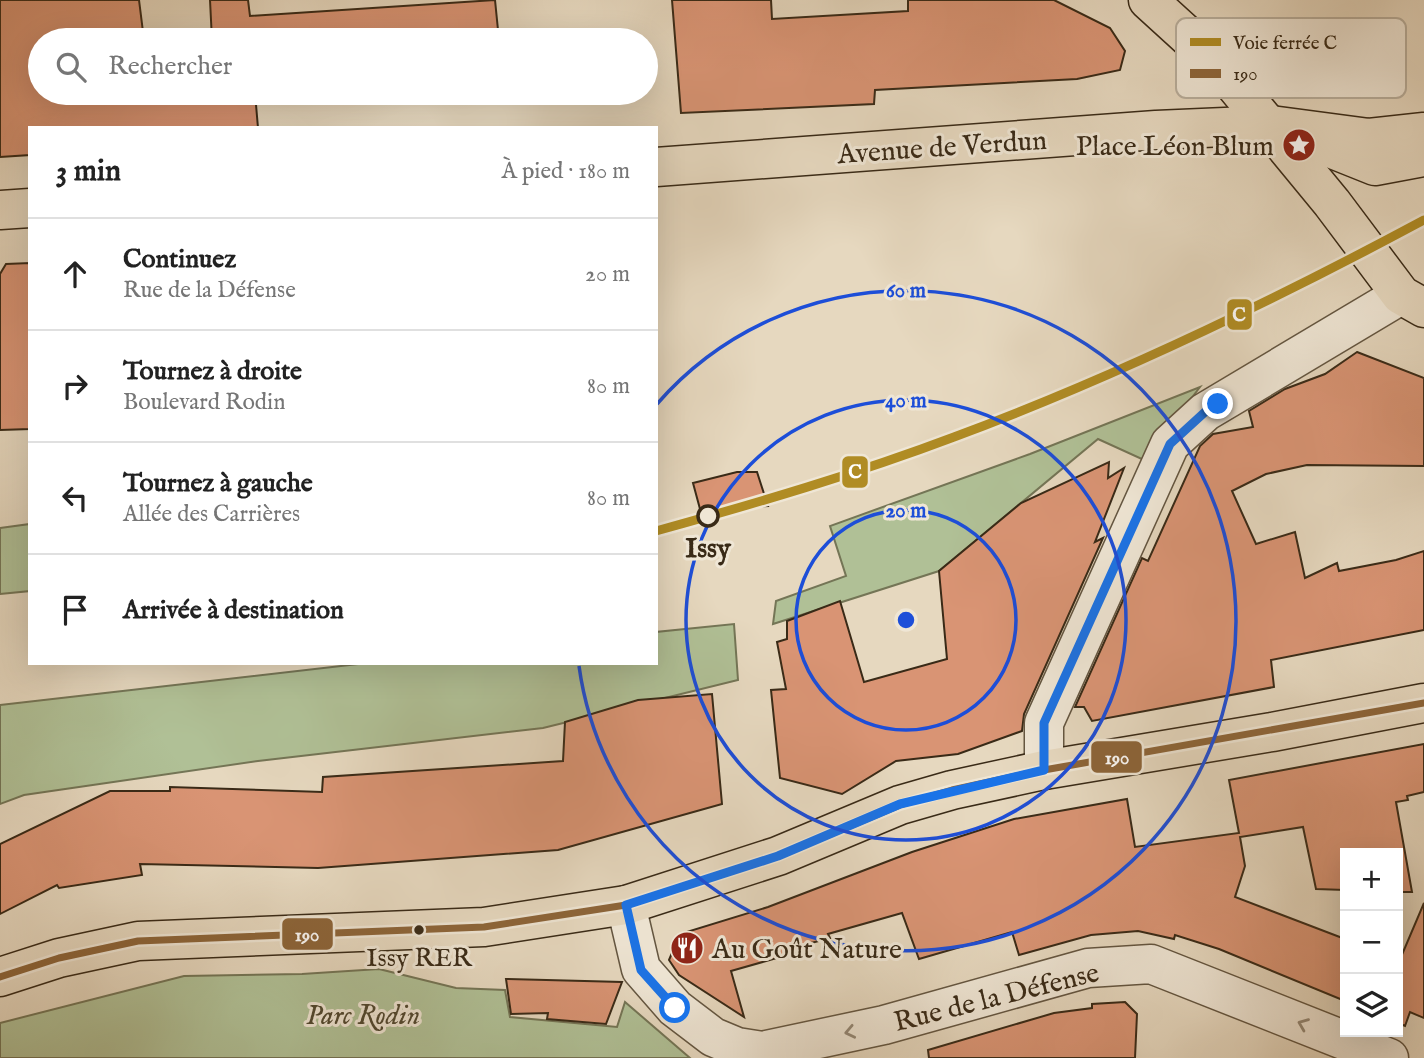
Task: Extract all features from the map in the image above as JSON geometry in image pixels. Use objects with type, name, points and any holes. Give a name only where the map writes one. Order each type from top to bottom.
[{"type":"main road","points":[[1148,0],[1176,26]]},
{"type":"main road","points":[[1247,98],[1412,301]]},
{"type":"main road","points":[[1270,125],[1369,138],[1424,132]]},
{"type":"main road","points":[[1270,125],[1375,166],[1424,157]]},
{"type":"main road","name":"Avenue de Verdun","points":[[658,167],[1156,130],[1270,125]]},
{"type":"main road","points":[[1332,203],[1396,172],[1424,162]]},
{"type":"main road","points":[[0,210],[28,208]]},
{"type":"main road","points":[[0,977],[59,958],[138,941],[484,928],[626,905],[778,856],[900,804],[1044,770],[1272,732],[1424,703]]},
{"type":"street","points":[[1044,770],[1044,723],[1170,444],[1205,412],[1412,301]]},
{"type":"street","name":"Rue de la Défense","points":[[626,905],[641,970],[675,1008],[713,1037],[737,1047],[762,1051],[884,1025],[1088,968],[1151,964],[1389,1058]]},
{"type":"green space","points":[[1200,387],[1144,460],[1098,439],[939,571],[773,624],[776,601],[846,576],[830,526],[1030,454]]},
{"type":"green space","points":[[28,524],[28,591],[0,594],[0,528]]},
{"type":"green space","points":[[734,624],[738,680],[543,728],[258,761],[24,795],[0,804],[0,705],[350,665],[658,665],[658,632]]},
{"type":"green space","name":"Parc Rodin","points":[[379,969],[456,988],[505,990],[510,1017],[617,1027],[625,1002],[690,1058],[0,1058],[0,1023],[184,976],[302,974]]},
{"type":"building","points":[[0,0],[139,0],[142,28],[28,28],[28,105],[256,105],[258,126],[28,126],[28,155],[0,157]]},
{"type":"building","points":[[210,0],[248,0],[250,16],[495,0],[498,28],[211,28]]},
{"type":"building","points":[[672,0],[771,0],[772,19],[908,11],[908,0],[1054,0],[1110,28],[1125,51],[1120,70],[1077,79],[875,90],[874,104],[681,113]]},
{"type":"building","points":[[28,263],[28,429],[0,430],[0,274],[6,264]]},
{"type":"building","points":[[1357,352],[1424,378],[1424,466],[1307,465],[1266,474],[1232,491],[1256,544],[1295,532],[1305,578],[1337,563],[1339,571],[1396,560],[1424,551],[1424,630],[1271,660],[1274,687],[1092,721],[1084,707],[1075,707],[1142,558],[1148,561],[1200,446],[1213,434],[1253,427],[1249,411],[1285,389],[1325,374]]},
{"type":"building","points":[[1109,462],[1108,478],[1124,468],[1095,542],[1103,538],[1024,714],[1022,731],[958,754],[896,761],[842,794],[780,778],[771,690],[786,689],[777,642],[787,639],[787,621],[840,601],[864,682],[947,659],[939,571],[1021,503]]},
{"type":"building","points":[[737,472],[757,472],[768,506],[700,509],[693,483]]},
{"type":"building","points":[[712,694],[722,804],[558,850],[318,868],[140,864],[142,875],[59,888],[57,885],[0,914],[0,844],[110,791],[170,791],[170,787],[322,792],[323,777],[563,761],[565,722],[638,700]]},
{"type":"building","points":[[1424,744],[1424,792],[1407,796],[1408,800],[1396,802],[1412,892],[1403,892],[1403,848],[1340,848],[1340,890],[1316,889],[1303,827],[1240,837],[1245,866],[1235,897],[1340,937],[1340,999],[1219,949],[1175,935],[1174,939],[1138,931],[1091,935],[1019,955],[1012,932],[919,959],[902,913],[828,934],[830,938],[811,943],[812,948],[731,971],[744,1017],[679,975],[669,960],[680,934],[768,907],[912,852],[1014,819],[1127,799],[1135,847],[1239,833],[1229,780]]},
{"type":"building","points":[[1424,903],[1424,1018],[1410,1012],[1405,1026],[1403,1025],[1403,952]]},
{"type":"building","points":[[506,979],[622,982],[606,1024],[547,1019],[548,1013],[511,1014]]},
{"type":"building","points":[[1125,1002],[1137,1014],[1135,1058],[929,1058],[928,1050],[1054,1013],[1092,1008],[1092,1004]]},
{"type":"rail line","name":"C","points":[[658,530],[843,476],[1014,414],[1192,337],[1424,220]]},
{"type":"transit line","name":"190","points":[[0,977],[59,958],[138,941],[484,927],[626,905],[778,856],[900,805],[952,790],[1044,770],[1424,703]]},
{"type":"place","name":"Place Léon Blum","points":[[1299,145]]},
{"type":"place","name":"Issy","points":[[708,516]]},
{"type":"place","name":"Issy RER","points":[[419,930]]},
{"type":"place","name":"Au Goût Nature","points":[[687,948]]},
{"type":"route","points":[[675,1008],[641,970],[626,905],[778,856],[900,804],[1044,770],[1044,723],[1170,444],[1205,412],[1218,404]]}]
